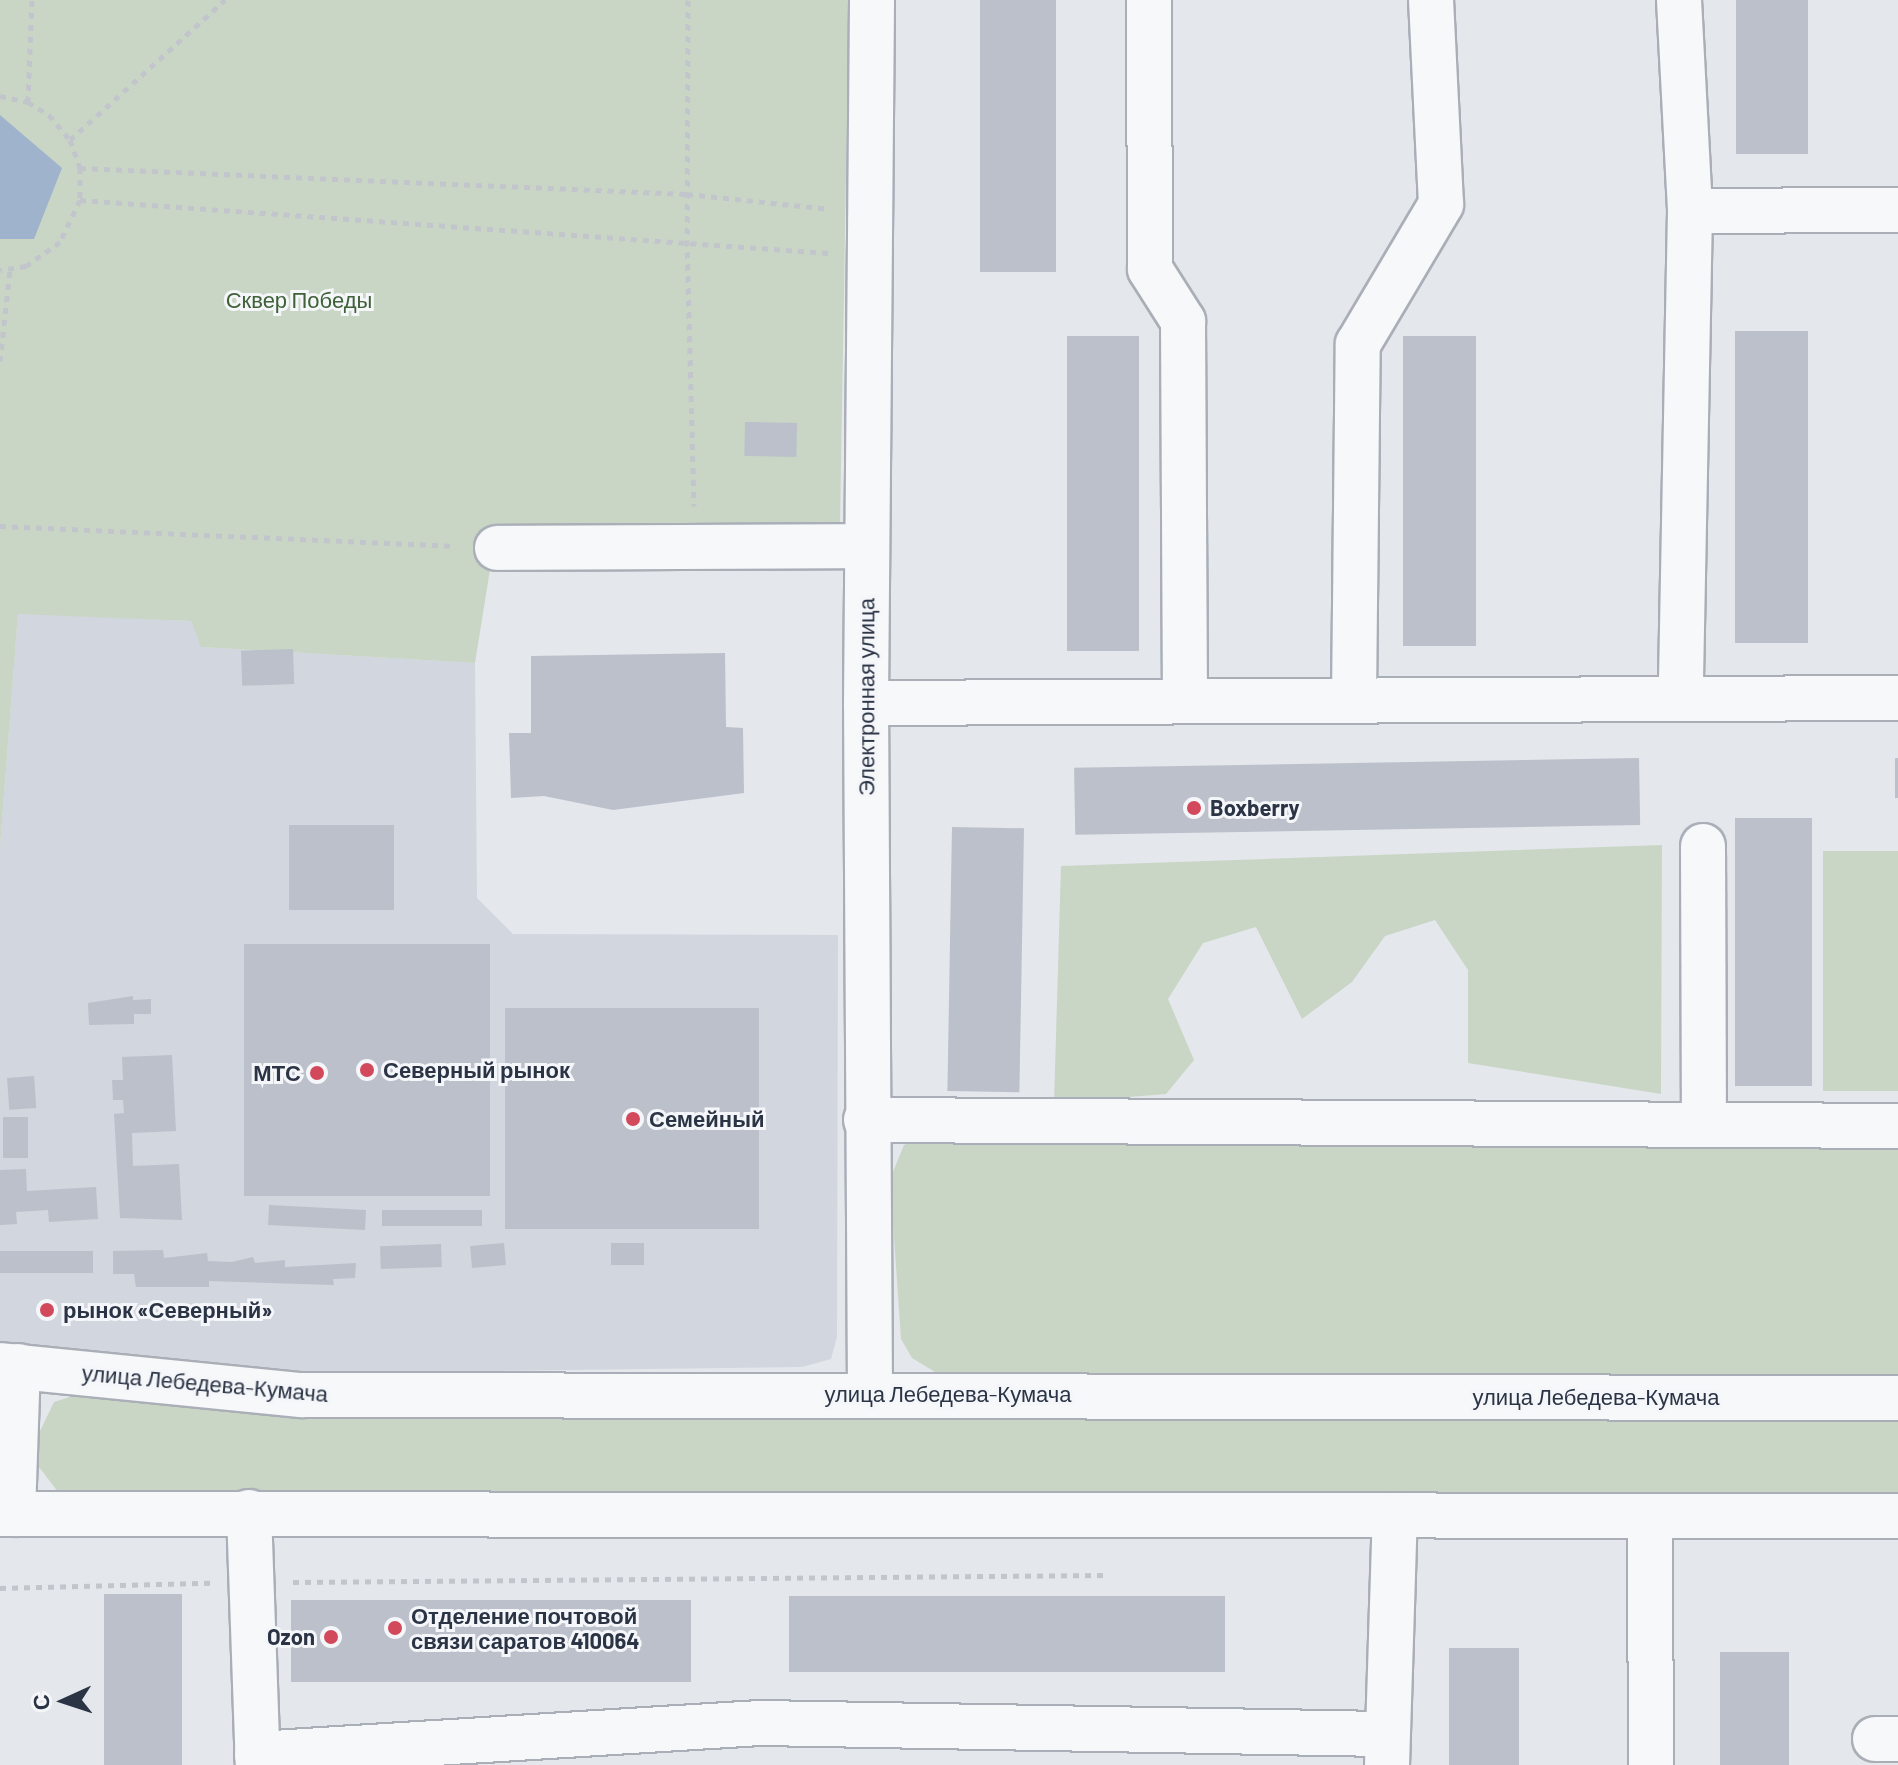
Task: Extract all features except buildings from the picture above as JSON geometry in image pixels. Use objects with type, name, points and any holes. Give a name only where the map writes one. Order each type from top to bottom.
[{"type":"street","name":"Электронная улица","points":[[870,1393],[866,1120],[866,546],[872,0]]},
{"type":"street","points":[[1149,0],[1150,269],[1183,321],[1185,701]]},
{"type":"street","points":[[1354,700],[1358,344],[1441,204],[1431,0]]},
{"type":"street","points":[[1679,0],[1690,211],[1681,698]]},
{"type":"street","points":[[1690,211],[1898,210]]},
{"type":"street","points":[[497,548],[866,546]]},
{"type":"street","points":[[866,703],[1898,698]]},
{"type":"street","points":[[1703,846],[1704,1124]]},
{"type":"street","points":[[866,1120],[1898,1126]]},
{"type":"street","points":[[9,1366],[6,1514],[1898,1516]]},
{"type":"street","name":"улица Лебедева-Кумача","points":[[9,1366],[302,1395],[870,1393],[1898,1398]]},
{"type":"street","points":[[249,1512],[258,1760],[760,1723],[1387,1750],[1395,1516]]},
{"type":"street","points":[[1650,1516],[1651,1765]]},
{"type":"path","points":[[28,102],[32,0]]},
{"type":"path","points":[[70,140],[225,0]]},
{"type":"path","points":[[688,0],[687,240],[694,509]]},
{"type":"path","points":[[0,96],[28,102],[49,115],[70,140],[80,168],[80,200],[60,242],[10,270],[0,270]]},
{"type":"path","points":[[80,168],[687,194],[871,210]]},
{"type":"path","points":[[80,200],[871,253]]},
{"type":"path","points":[[0,361],[10,270]]},
{"type":"path","points":[[0,526],[497,548]]},
{"type":"path","points":[[0,1588],[252,1582],[1108,1575]]},
{"type":"shaded area","points":[[18,613],[191,621],[202,647],[475,663],[477,898],[513,934],[838,935],[837,1337],[831,1359],[802,1367],[331,1373],[0,1354],[0,847]]},
{"type":"green space","name":"Сквер Победы","points":[[0,0],[849,0],[840,524],[497,526],[475,663],[201,647],[191,621],[18,614],[0,847]]},
{"type":"green space","points":[[1662,845],[1661,1094],[1468,1063],[1468,970],[1435,920],[1385,936],[1352,982],[1302,1019],[1256,927],[1203,943],[1168,999],[1194,1060],[1166,1094],[1054,1103],[1061,866]]},
{"type":"green space","points":[[1823,851],[1898,851],[1898,1091],[1823,1091]]},
{"type":"green space","points":[[923,1136],[1898,1142],[1898,1379],[958,1377],[935,1372],[912,1358],[901,1339],[890,1179],[904,1145]]},
{"type":"green space","points":[[73,1396],[280,1415],[1898,1421],[1898,1499],[58,1492],[39,1467],[38,1435],[54,1402]]},
{"type":"water","points":[[0,115],[62,168],[34,239],[0,239]]},
{"type":"place","name":"Boxberry","points":[[1194,808]]},
{"type":"place","name":"Северный рынок","points":[[367,1070]]},
{"type":"place","name":"МТС","points":[[317,1073]]},
{"type":"place","name":"Семейный","points":[[633,1119]]},
{"type":"place","name":"рынок «Северный»","points":[[47,1310]]},
{"type":"place","name":"Отделение почтовой связи саратов 410064","points":[[395,1628]]},
{"type":"place","name":"Ozon","points":[[331,1637]]}]
